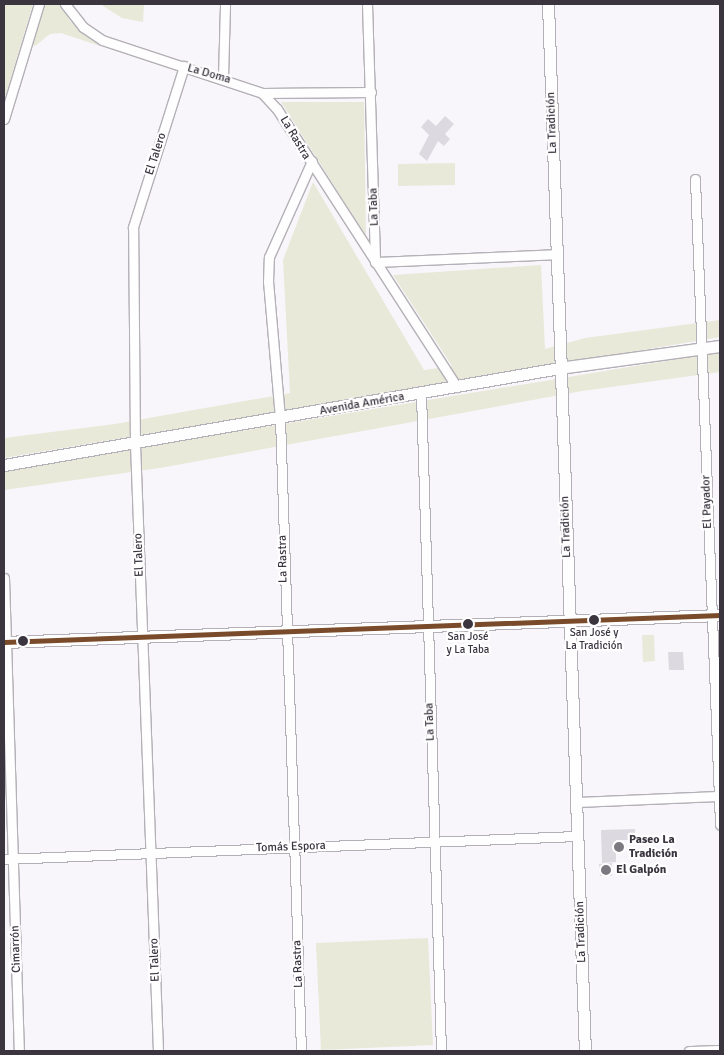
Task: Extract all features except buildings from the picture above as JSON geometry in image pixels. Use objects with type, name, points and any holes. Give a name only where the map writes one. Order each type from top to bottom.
[{"type":"street","points":[[4,119],[39,4]]},
{"type":"street","name":"La Doma","points":[[65,4],[83,27],[102,40],[223,77],[262,93],[370,92]]},
{"type":"street","points":[[223,77],[225,4]]},
{"type":"street","name":"La Taba","points":[[367,4],[375,262]]},
{"type":"street","name":"La Tradición","points":[[548,4],[585,1051]]},
{"type":"street","name":"El Talero","points":[[158,1051],[135,444],[133,227],[184,66]]},
{"type":"street","name":"La Rastra","points":[[262,93],[277,109],[312,161],[269,257],[268,282],[280,418],[285,632],[301,1051]]},
{"type":"street","points":[[312,161],[375,262],[457,387]]},
{"type":"street","name":"El Payador","points":[[694,179],[716,615],[720,825]]},
{"type":"street","points":[[375,262],[556,254]]},
{"type":"street","name":"Avenida América","points":[[4,465],[135,444],[560,368],[701,347],[720,346]]},
{"type":"street","name":"La Taba","points":[[421,393],[426,626],[441,1051]]},
{"type":"street","name":"Cimarrón","points":[[4,578],[9,858],[19,1051]]},
{"type":"street","points":[[5,642],[716,615]]},
{"type":"street","points":[[576,802],[719,796]]},
{"type":"street","name":"Tomás Espora","points":[[9,858],[578,836]]},
{"type":"street","points":[[689,1051],[720,1050]]},
{"type":"green space","points":[[4,4],[33,4],[4,101]]},
{"type":"green space","points":[[44,4],[61,4],[70,21],[100,46],[61,33],[50,34],[35,46],[31,44]]},
{"type":"green space","points":[[100,4],[144,4],[143,22],[122,18]]},
{"type":"green space","points":[[281,102],[364,102],[366,236]]},
{"type":"green space","points":[[455,163],[455,185],[398,186],[398,164]]},
{"type":"green space","points":[[313,182],[424,370],[452,366],[393,275],[541,265],[545,349],[585,338],[720,320],[720,337],[4,458],[4,438],[115,424],[290,393],[283,260]]},
{"type":"green space","points":[[720,352],[720,372],[582,391],[160,468],[4,490],[4,470]]},
{"type":"green space","points":[[642,635],[654,635],[655,661],[643,662]]},
{"type":"green space","points":[[428,938],[433,1045],[321,1050],[316,943]]},
{"type":"transit line","points":[[4,642],[720,615]]},
{"type":"place","name":"San José y La Tradición","points":[[594,620]]},
{"type":"place","name":"San José y La Taba","points":[[468,624]]},
{"type":"place","name":"Paseo La Tradición","points":[[619,847]]},
{"type":"place","name":"El Galpón","points":[[606,870]]}]
